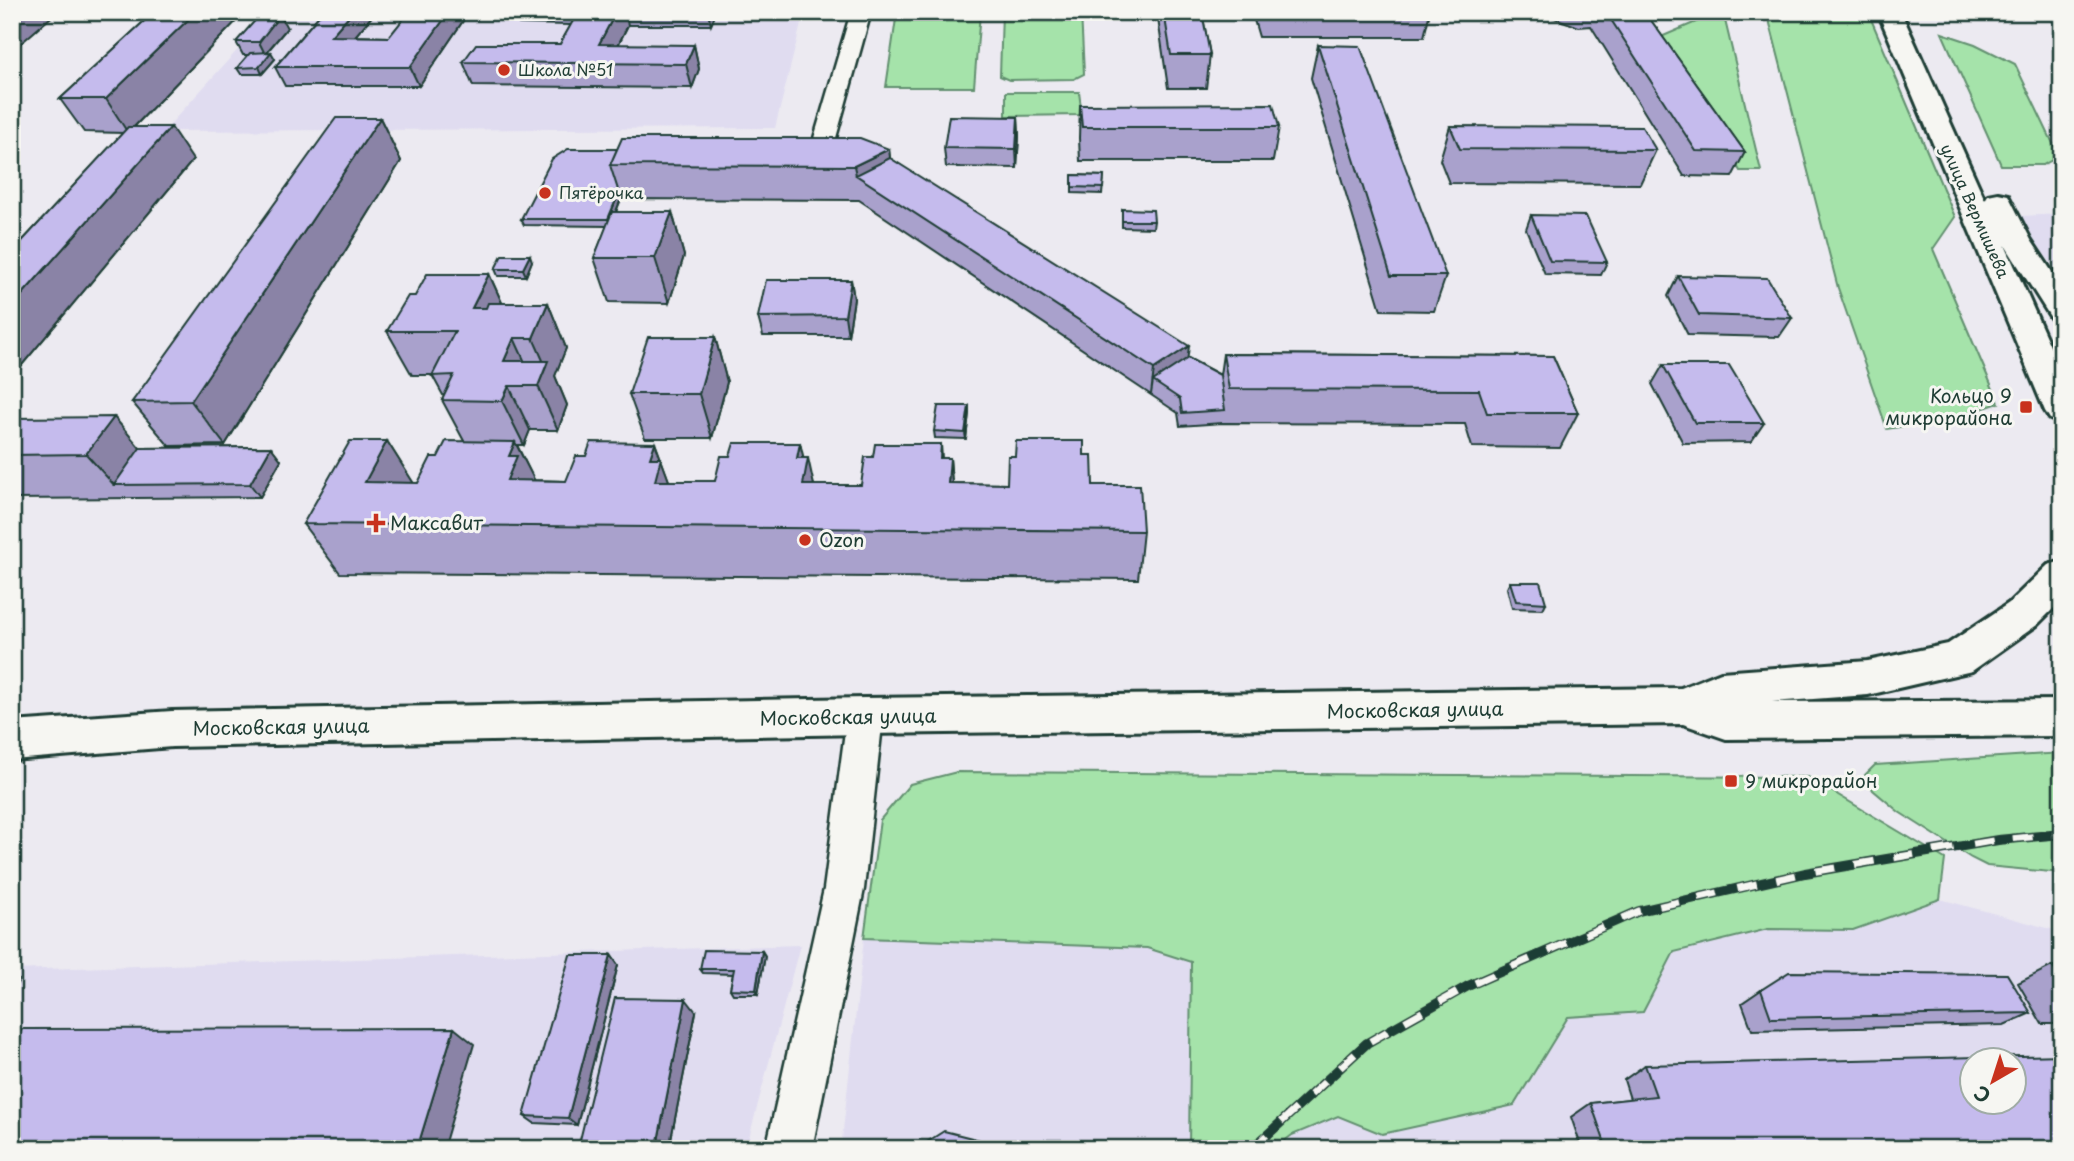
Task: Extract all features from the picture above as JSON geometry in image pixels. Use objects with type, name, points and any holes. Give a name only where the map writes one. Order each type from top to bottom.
[{"type":"main road","name":"улица Вермишева","points":[[1889,12],[2062,411]]},
{"type":"main road","name":"улица Вермишева","points":[[1911,12],[2017,240],[2062,311]]},
{"type":"main road","name":"Московская улица","points":[[1684,706],[1721,689],[1868,678],[1958,659],[2023,614],[2062,576]]},
{"type":"main road","name":"Московская улица","points":[[12,741],[172,729],[864,716],[1684,706],[1726,721],[2062,718]]},
{"type":"street","points":[[823,145],[861,12]]},
{"type":"street","points":[[789,1149],[844,889],[864,716]]},
{"type":"street","points":[[1943,719],[2062,732]]},
{"type":"shaded area","name":"Школа №51","points":[[272,12],[804,12],[775,128],[164,131]]},
{"type":"shaded area","points":[[2062,214],[2062,278],[2026,230],[2020,216]]},
{"type":"shaded area","points":[[1940,899],[2062,932],[2062,1149],[1274,1149],[1292,1135],[1338,1116],[1382,1134],[1514,1105],[1568,1016],[1643,1011],[1674,952],[1768,929],[1853,930]]},
{"type":"shaded area","points":[[864,938],[1147,948],[1191,962],[1189,1149],[841,1149]]},
{"type":"shaded area","points":[[800,945],[746,1149],[12,1149],[12,970]]},
{"type":"green space","points":[[897,12],[980,12],[974,87],[886,87]]},
{"type":"green space","points":[[1002,12],[1081,12],[1084,74],[1074,79],[1009,80],[1000,76]]},
{"type":"green space","points":[[1699,12],[1723,12],[1761,171],[1740,171],[1661,37],[1703,19]]},
{"type":"green space","points":[[1767,12],[1868,12],[1955,217],[1933,249],[1999,403],[1955,418],[1887,429],[1838,288]]},
{"type":"green space","points":[[1942,33],[1975,44],[2015,64],[2059,156],[2043,165],[2001,165]]},
{"type":"green space","points":[[1006,92],[1079,92],[1082,115],[1006,116]]},
{"type":"green space","points":[[2062,753],[2062,873],[1987,866],[1899,812],[1873,790],[1865,775],[1875,765]]},
{"type":"green space","points":[[957,772],[1808,777],[1945,859],[1940,899],[1853,930],[1768,929],[1674,952],[1643,1012],[1568,1017],[1514,1105],[1382,1134],[1338,1116],[1292,1135],[1274,1149],[1189,1149],[1191,962],[1147,948],[864,938],[880,820],[910,784]]},
{"type":"building","points":[[154,12],[196,12],[106,99],[60,99]]},
{"type":"building","points":[[322,12],[352,12],[331,36],[389,37],[409,12],[449,12],[410,67],[275,67]]},
{"type":"building","points":[[578,12],[616,12],[599,44],[694,45],[686,64],[463,62],[476,44],[560,44]]},
{"type":"building","points":[[1164,12],[1202,12],[1210,55],[1171,55]]},
{"type":"building","points":[[1606,12],[1645,12],[1745,152],[1696,151]]},
{"type":"building","points":[[280,15],[259,42],[236,42],[259,16]]},
{"type":"building","points":[[1318,45],[1360,46],[1446,276],[1391,276]]},
{"type":"building","points":[[271,52],[259,67],[237,68],[250,53]]},
{"type":"building","points":[[1273,104],[1279,127],[1082,127],[1080,105]]},
{"type":"building","points":[[949,116],[1018,117],[1016,149],[944,148]]},
{"type":"building","points":[[336,118],[380,118],[191,401],[132,402]]},
{"type":"building","points":[[1450,126],[1642,127],[1656,150],[1460,149]]},
{"type":"building","points":[[128,127],[171,127],[12,306],[12,252]]},
{"type":"building","points":[[622,138],[860,138],[889,149],[854,166],[610,165]]},
{"type":"building","points":[[568,149],[617,149],[610,165],[619,193],[608,219],[521,219],[552,159]]},
{"type":"building","points":[[890,158],[1189,346],[1154,369],[856,175]]},
{"type":"building","points":[[1072,175],[1104,176],[1103,188],[1072,187]]},
{"type":"building","points":[[1122,209],[1153,210],[1154,221],[1122,221]]},
{"type":"building","points":[[612,212],[672,212],[655,258],[594,258]]},
{"type":"building","points":[[1531,215],[1586,216],[1607,262],[1550,261]]},
{"type":"building","points":[[502,255],[530,255],[523,269],[495,269]]},
{"type":"building","points":[[427,274],[489,274],[472,308],[486,308],[488,303],[548,303],[533,338],[514,338],[504,361],[548,361],[538,386],[509,386],[502,401],[442,400],[454,375],[432,376],[455,331],[387,331],[408,296],[415,296]]},
{"type":"building","points":[[1678,276],[1767,278],[1792,318],[1699,315]]},
{"type":"building","points":[[766,280],[851,280],[845,316],[758,317]]},
{"type":"building","points":[[648,337],[715,337],[699,394],[629,394]]},
{"type":"building","points":[[1223,354],[1553,356],[1578,413],[1487,413],[1479,390],[1229,389]]},
{"type":"building","points":[[1188,358],[1220,375],[1225,410],[1182,413],[1180,399],[1153,381]]},
{"type":"building","points":[[1663,365],[1729,365],[1764,423],[1695,423]]},
{"type":"building","points":[[938,406],[969,406],[965,433],[934,431]]},
{"type":"building","points":[[114,417],[86,454],[12,455],[12,418]]},
{"type":"building","points":[[350,441],[387,441],[365,482],[418,483],[431,457],[438,457],[446,441],[515,442],[509,456],[517,456],[507,480],[566,481],[576,456],[586,456],[591,442],[655,443],[650,458],[661,458],[655,481],[715,481],[721,456],[730,456],[734,443],[800,443],[797,458],[808,458],[803,485],[861,485],[865,457],[873,457],[875,444],[941,444],[940,458],[950,458],[948,483],[1007,484],[1008,456],[1015,456],[1016,441],[1084,441],[1084,455],[1092,455],[1093,485],[1140,485],[1143,531],[303,524]]},
{"type":"building","points":[[271,447],[250,484],[114,485],[140,448]]},
{"type":"building","points":[[1510,582],[1540,582],[1546,603],[1516,601]]},
{"type":"building","points":[[704,950],[762,951],[756,990],[730,989],[734,969],[700,969]]},
{"type":"building","points":[[570,955],[611,955],[568,1118],[524,1116]]},
{"type":"building","points":[[2052,966],[2062,966],[2062,982]]},
{"type":"building","points":[[1789,972],[2007,974],[2031,1013],[1771,1018],[1761,990]]},
{"type":"building","points":[[615,998],[686,999],[658,1141],[580,1140]]},
{"type":"building","points":[[454,1028],[417,1149],[12,1149],[12,1047],[22,1029]]},
{"type":"building","points":[[2062,1055],[2062,1149],[1607,1149],[1591,1103],[1656,1096],[1645,1065],[1958,1057],[1958,1116],[2028,1116],[2028,1056]]},
{"type":"building","points":[[944,1131],[1012,1148],[1013,1149],[916,1149]]},
{"type":"railway","points":[[1252,1149],[1367,1043],[1468,986],[1639,911],[1805,873],[1998,840],[2062,834]]},
{"type":"place","name":"Школа №51","points":[[504,70]]},
{"type":"place","name":"Пятёрочка","points":[[545,193]]},
{"type":"place","name":"Кольцо 9 микрорайона","points":[[2026,407]]},
{"type":"place","name":"Максавит","points":[[376,523]]},
{"type":"place","name":"Ozon","points":[[805,540]]},
{"type":"place","name":"9 микрорайон","points":[[1731,781]]}]
